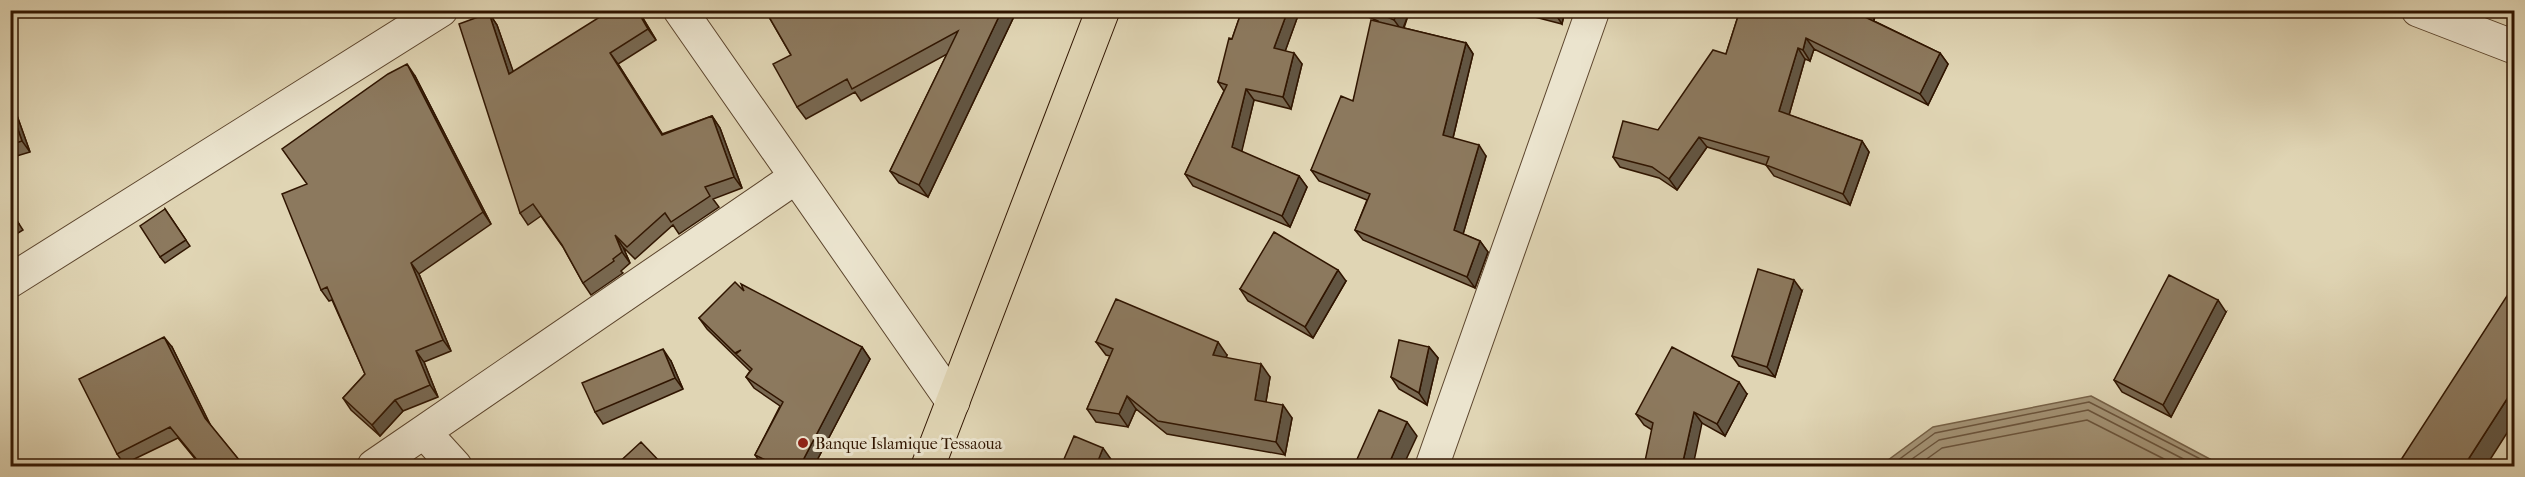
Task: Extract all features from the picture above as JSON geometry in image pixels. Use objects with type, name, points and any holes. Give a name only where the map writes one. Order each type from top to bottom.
[{"type":"highway","points":[[928,466],[1103,10]]},
{"type":"street","points":[[10,281],[441,10]]},
{"type":"street","points":[[681,10],[953,402]]},
{"type":"street","points":[[1432,466],[1593,10]]},
{"type":"street","points":[[2440,14],[2514,47]]},
{"type":"street","points":[[374,466],[796,177]]},
{"type":"street","points":[[424,432],[455,466]]},
{"type":"water","points":[[2091,396],[2223,466],[1880,466],[1933,427]]},
{"type":"building","points":[[600,10],[637,10],[648,29],[610,53],[662,135],[712,116],[734,177],[705,187],[710,196],[671,222],[665,213],[627,247],[615,235],[622,252],[613,259],[614,261],[583,283],[562,245],[533,204],[520,213],[459,24],[489,13],[509,74],[603,15]]},
{"type":"building","points":[[765,10],[1002,10],[919,185],[890,171],[958,31],[852,89],[847,79],[797,107],[773,64],[791,55]]},
{"type":"building","points":[[1242,10],[1288,10],[1274,48],[1294,53],[1283,97],[1246,89],[1232,147],[1299,176],[1282,216],[1185,174],[1227,85],[1218,82],[1229,38],[1232,39]]},
{"type":"building","points":[[1371,10],[1398,10],[1394,20]]},
{"type":"building","points":[[1740,10],[1866,10],[1865,17],[1940,53],[1920,94],[1806,38],[1803,50],[1798,48],[1779,111],[1862,141],[1843,194],[1766,165],[1769,157],[1699,137],[1669,179],[1652,167],[1613,157],[1623,121],[1658,130],[1713,50],[1726,54]]},
{"type":"building","points":[[1371,20],[1466,43],[1443,135],[1479,145],[1454,230],[1480,241],[1467,277],[1355,230],[1370,194],[1311,170],[1341,96],[1353,101]]},
{"type":"building","points":[[407,64],[483,212],[411,263],[443,340],[416,351],[430,385],[395,400],[372,425],[343,398],[365,374],[327,287],[321,290],[282,194],[307,184],[282,149],[388,74]]},
{"type":"building","points":[[10,107],[22,141],[10,145]]},
{"type":"building","points":[[165,209],[186,240],[160,257],[140,226]]},
{"type":"building","points":[[10,210],[19,224],[10,228]]},
{"type":"building","points":[[1274,232],[1338,270],[1305,327],[1240,289]]},
{"type":"building","points":[[1758,269],[1794,280],[1767,367],[1732,356]]},
{"type":"building","points":[[2169,275],[2218,300],[2163,405],[2114,380]]},
{"type":"building","points":[[735,282],[744,291],[741,284],[862,347],[800,466],[778,466],[755,455],[783,402],[746,377],[752,369],[736,354],[741,350],[735,353],[699,318]]},
{"type":"building","points":[[2514,285],[2514,388],[2464,466],[2397,466]]},
{"type":"building","points":[[1116,299],[1218,342],[1213,355],[1261,364],[1255,400],[1283,405],[1276,442],[1158,421],[1127,396],[1119,414],[1087,409],[1113,349],[1096,342]]},
{"type":"building","points":[[164,337],[205,418],[244,466],[202,466],[170,427],[117,454],[79,379]]},
{"type":"building","points":[[1399,340],[1429,347],[1419,393],[1391,377]]},
{"type":"building","points":[[1672,347],[1739,382],[1717,424],[1694,412],[1682,466],[1644,466],[1653,423],[1636,414]]},
{"type":"building","points":[[663,349],[675,378],[595,412],[582,383]]},
{"type":"building","points":[[1379,410],[1407,422],[1388,466],[1354,466]]},
{"type":"building","points":[[1074,436],[1103,448],[1096,466],[1061,466]]},
{"type":"building","points":[[641,442],[664,466],[615,466]]},
{"type":"place","name":"Banque Islamique Tessaoua","points":[[803,443]]}]
